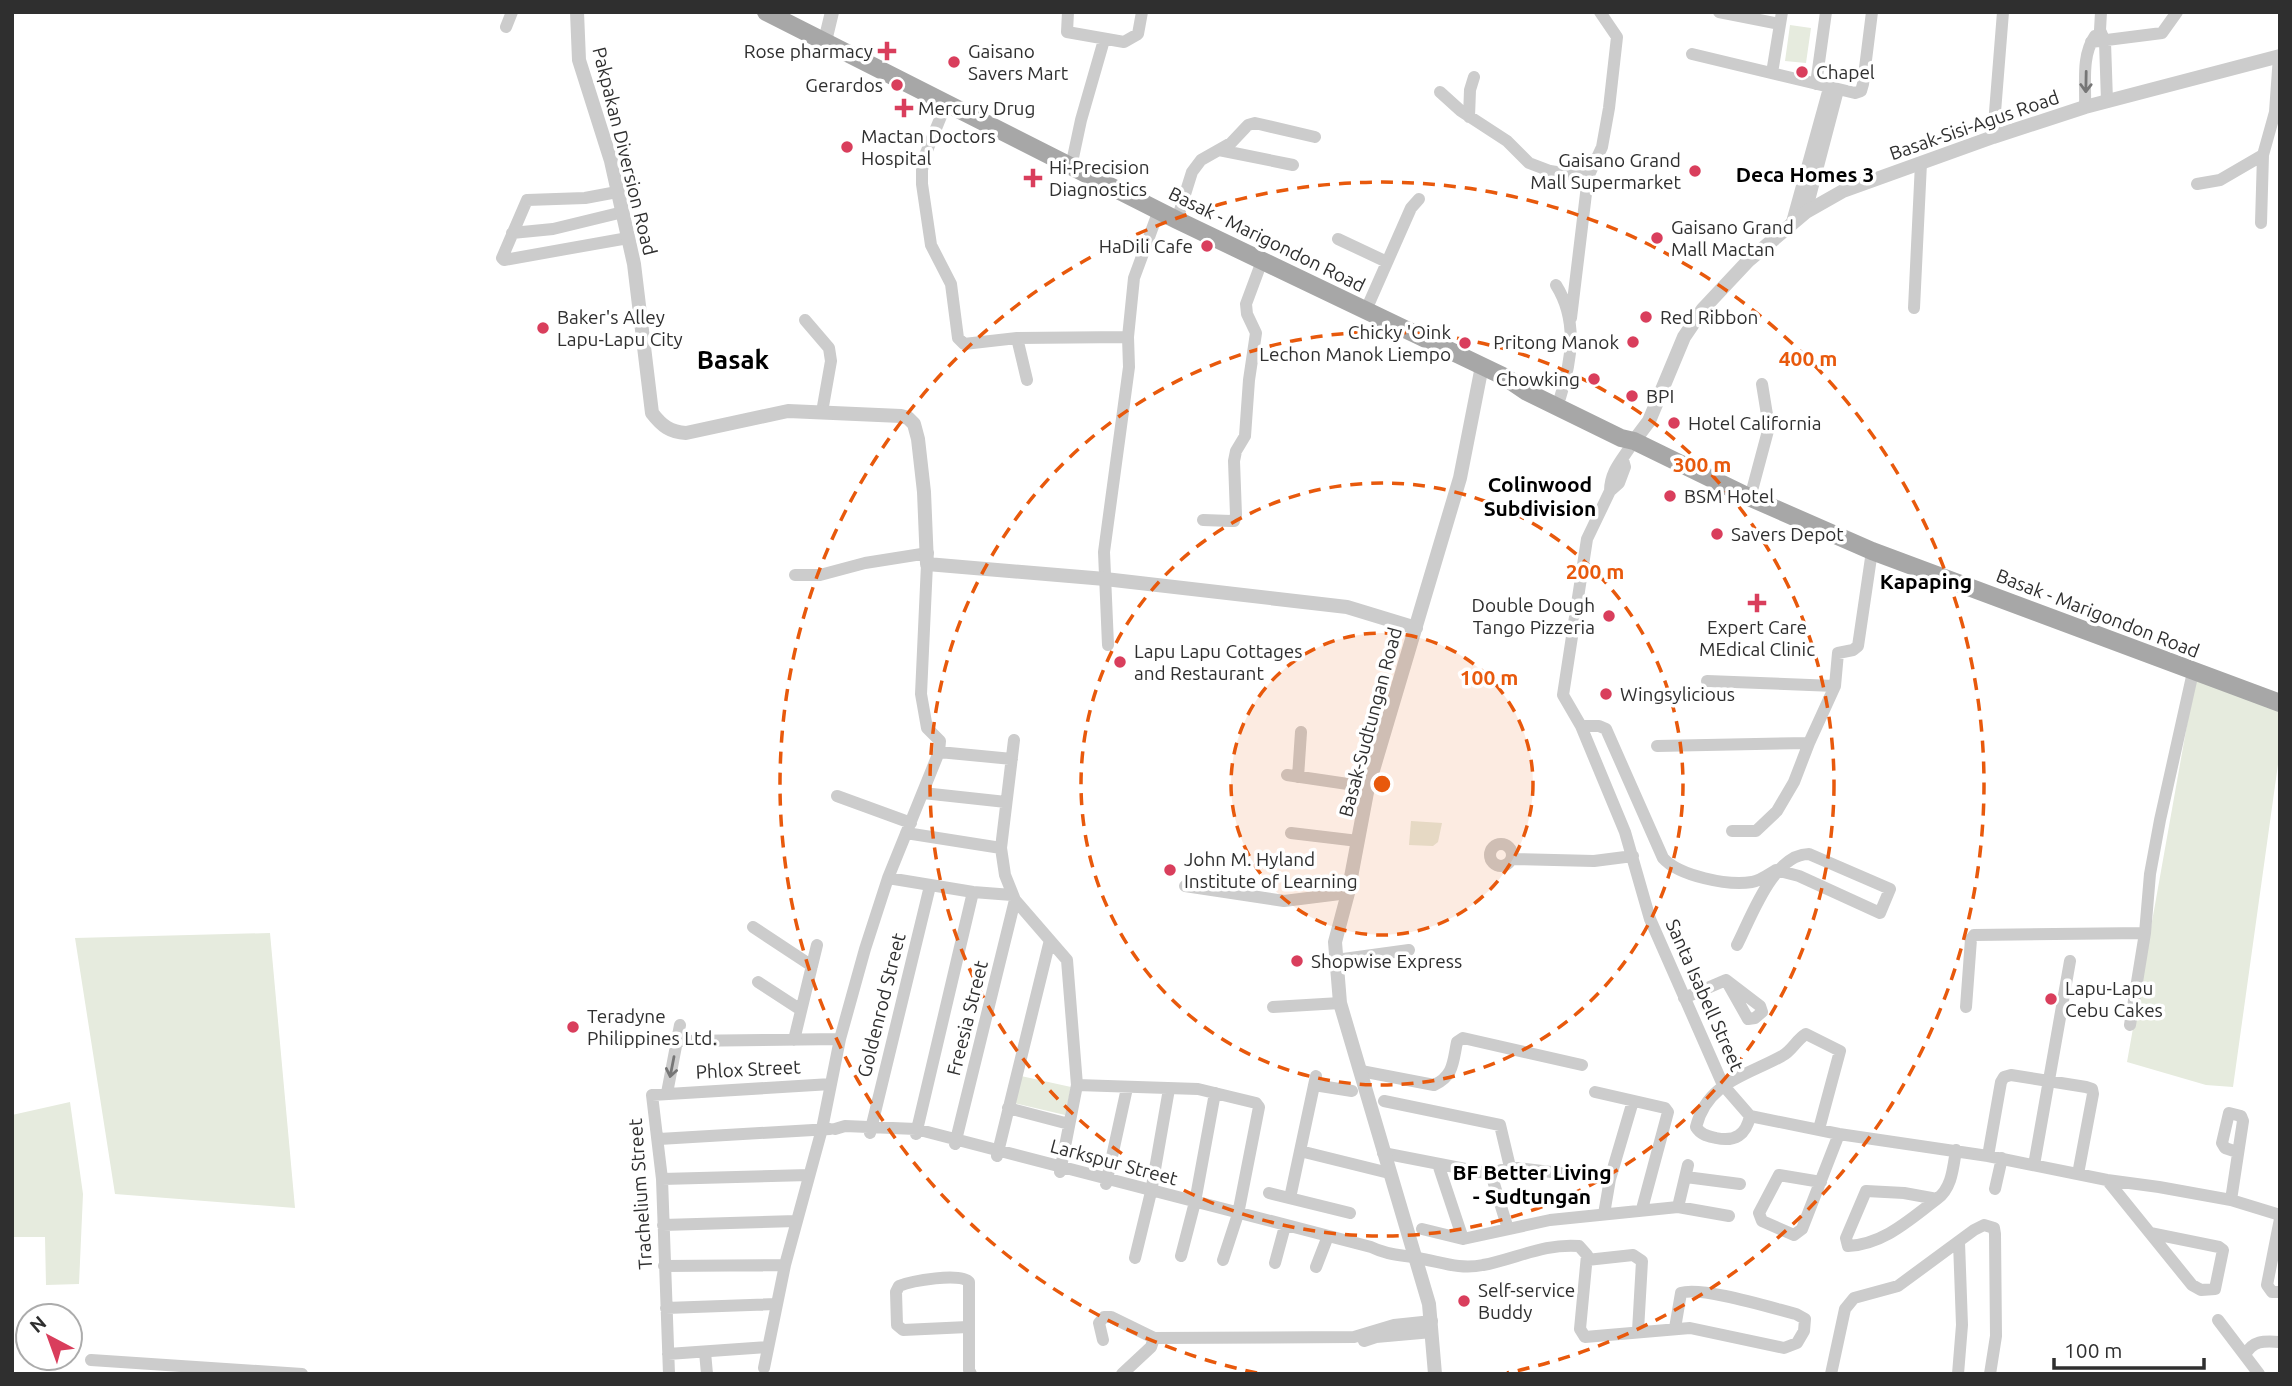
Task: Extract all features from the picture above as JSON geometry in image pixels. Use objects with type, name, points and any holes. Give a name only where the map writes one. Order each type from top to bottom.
[{"type":"main road","name":"Basak - Marigondon Road","points":[[766,12],[1177,220],[1505,377],[1527,392],[1621,438],[1634,441],[1750,498],[1872,551],[2280,703]]},
{"type":"main road","name":"Basak - Marigondon Road","points":[[1505,377],[1532,383],[1625,430],[1634,441]]},
{"type":"street","points":[[506,27],[512,12]]},
{"type":"street","name":"Pakpakan Diversion Road","points":[[577,12],[579,60],[611,161],[623,212],[634,264],[652,413],[660,424],[674,432],[686,433],[788,411],[901,416],[914,424],[918,439],[928,559],[921,694],[927,728],[939,747]]},
{"type":"street","points":[[825,41],[832,12]]},
{"type":"street","points":[[1068,12],[1068,32],[1124,42],[1138,34],[1142,12]]},
{"type":"street","points":[[1560,398],[1568,365],[1570,318],[1588,177],[1602,147],[1617,37],[1600,12]]},
{"type":"street","points":[[1719,12],[1781,18],[1772,73]]},
{"type":"street","points":[[1806,212],[1828,87],[1826,12]]},
{"type":"street","points":[[1692,54],[1855,93],[1861,91],[1872,12]]},
{"type":"street","points":[[1993,137],[2003,12]]},
{"type":"street","points":[[2101,12],[2107,102]]},
{"type":"street","points":[[2085,107],[2086,57],[2091,43],[2102,36],[2162,33],[2177,12]]},
{"type":"street","points":[[1071,167],[1081,120],[1104,40]]},
{"type":"street","points":[[2261,223],[2263,155],[2275,112],[2279,56]]},
{"type":"street","name":"Basak-Sisi-Agus Road","points":[[1634,441],[1649,422],[1684,337],[1703,309],[1748,261],[1806,212],[1843,191],[1993,137],[2085,107],[2279,56]]},
{"type":"street","points":[[1469,117],[1470,90],[1474,77]]},
{"type":"street","points":[[1792,222],[1828,87]]},
{"type":"street","points":[[1440,92],[1469,117],[1507,141],[1529,163],[1550,171],[1588,177]]},
{"type":"street","points":[[946,104],[926,153],[922,184],[931,245],[951,284],[958,338],[964,344],[1017,338],[1128,337]]},
{"type":"street","points":[[1177,220],[1192,172],[1201,160],[1231,143],[1248,125],[1255,123],[1315,137]]},
{"type":"street","points":[[1219,150],[1293,165]]},
{"type":"street","points":[[2197,184],[2220,180],[2263,155]]},
{"type":"street","points":[[1914,308],[1921,163]]},
{"type":"street","points":[[617,192],[585,198],[531,199],[525,203],[502,258],[504,260],[628,238]]},
{"type":"street","points":[[1366,310],[1411,208],[1419,199]]},
{"type":"street","points":[[1108,645],[1104,552],[1129,367],[1128,337],[1133,278],[1159,210]]},
{"type":"street","points":[[512,233],[552,229],[623,212]]},
{"type":"street","points":[[1338,239],[1387,262]]},
{"type":"street","points":[[1203,520],[1231,522],[1236,515],[1234,461],[1236,451],[1245,436],[1255,333],[1246,304],[1262,261]]},
{"type":"street","points":[[1556,285],[1565,300],[1570,318]]},
{"type":"street","points":[[804,320],[829,348],[831,361],[822,412]]},
{"type":"street","points":[[1017,338],[1027,380]]},
{"type":"street","name":"Basak-Sudtungan Road","points":[[1435,1374],[1429,1304],[1340,1003],[1335,942],[1348,893],[1368,787],[1460,478],[1482,366]]},
{"type":"street","points":[[1750,498],[1769,427],[1762,384]]},
{"type":"street","name":"Santa Isabell Street","points":[[1634,441],[1623,460],[1625,467],[1619,483],[1610,491],[1587,539],[1563,695],[1581,726],[1633,856],[1650,919],[1684,998],[1723,1085],[1750,1116]]},
{"type":"street","points":[[1732,831],[1756,831],[1777,811],[1794,782],[1835,686],[1838,653],[1853,650],[1858,646],[1872,551]]},
{"type":"street","points":[[795,575],[820,575],[865,564],[928,559],[1347,607],[1416,628]]},
{"type":"street","points":[[2130,1025],[2145,933],[2150,874],[2193,671]]},
{"type":"street","points":[[1707,681],[1835,686]]},
{"type":"street","points":[[1581,726],[1599,726],[1606,729],[1663,858],[1670,865],[1694,875],[1738,883],[1755,882],[1799,854],[1809,854],[1891,889],[1880,914],[1798,876],[1776,870]]},
{"type":"street","points":[[1301,732],[1292,776],[1368,787]]},
{"type":"street","points":[[1014,740],[1001,848],[1005,875],[1013,898],[1067,960],[1077,1084],[1061,1170]]},
{"type":"street","points":[[1657,746],[1809,743]]},
{"type":"street","points":[[764,1368],[796,1221],[809,1175],[829,1129],[831,1084],[840,1039],[865,949],[888,878],[939,747],[1012,759]]},
{"type":"street","points":[[923,793],[1006,802]]},
{"type":"street","points":[[837,796],[909,828],[1001,848]]},
{"type":"street","points":[[1291,832],[1358,841]]},
{"type":"street","points":[[1511,859],[1594,861],[1633,856]]},
{"type":"street","points":[[1737,945],[1776,870]]},
{"type":"street","points":[[888,878],[1013,898]]},
{"type":"street","name":"Goldenrod Street","points":[[870,1130],[930,886]]},
{"type":"street","points":[[1185,886],[1284,901],[1348,893]]},
{"type":"street","points":[[916,1132],[973,892]]},
{"type":"street","name":"Freesia Street","points":[[956,1142],[1013,898]]},
{"type":"street","points":[[753,927],[812,966]]},
{"type":"street","points":[[1966,1007],[1971,939],[1974,935],[2145,933]]},
{"type":"street","points":[[997,1154],[1050,940]]},
{"type":"street","points":[[794,1040],[817,945]]},
{"type":"street","points":[[1336,960],[1409,950]]},
{"type":"street","points":[[2034,1165],[2070,961]]},
{"type":"street","points":[[1684,998],[1726,980]]},
{"type":"street","points":[[758,982],[801,1010]]},
{"type":"street","points":[[1273,1007],[1340,1003]]},
{"type":"street","name":"Trachelium Street","points":[[669,1374],[662,1178],[652,1095],[667,1093],[680,1025]]},
{"type":"street","points":[[1819,1129],[1840,1054],[1838,1049],[1806,1034],[1784,1055],[1723,1085],[1702,1108],[1696,1127],[1699,1132],[1715,1138],[1735,1139],[1748,1126],[1750,1116],[1839,1134],[1956,1150],[2107,1180],[2231,1200],[2280,1217],[2275,1260],[2267,1285],[2268,1290],[2280,1292]]},
{"type":"street","points":[[1361,1071],[1434,1085],[1451,1073],[1457,1042],[1463,1038],[1582,1065]]},
{"type":"street","points":[[677,1041],[840,1039]]},
{"type":"street","points":[[1988,1156],[2004,1077],[2011,1075],[2092,1089],[2078,1174]]},
{"type":"street","points":[[1290,1198],[1315,1081],[1352,1091]]},
{"type":"street","name":"Phlox Street","points":[[667,1093],[831,1084]]},
{"type":"street","points":[[1077,1084],[1198,1089],[1256,1103],[1259,1107],[1237,1216],[1223,1260]]},
{"type":"street","points":[[1106,1182],[1127,1088]]},
{"type":"street","points":[[1135,1258],[1151,1194],[1169,1088]]},
{"type":"street","points":[[1595,1092],[1665,1108],[1668,1112],[1642,1209]]},
{"type":"street","points":[[1181,1256],[1194,1205],[1215,1093]]},
{"type":"street","points":[[1384,1101],[1500,1125],[1510,1167]]},
{"type":"street","points":[[1604,1213],[1633,1101]]},
{"type":"street","points":[[1008,1108],[1069,1124]]},
{"type":"street","name":"Larkspur Street","points":[[659,1139],[829,1129],[916,1132],[1327,1239],[1370,1253],[1416,1257],[1463,1268],[1545,1248],[1569,1245],[1579,1246],[1587,1255],[1587,1260]]},
{"type":"street","points":[[1821,1182],[1779,1175],[1759,1213],[1762,1222],[1794,1235],[1802,1229],[1821,1182],[1839,1134]]},
{"type":"street","points":[[1937,1199],[1904,1193],[1866,1191],[1846,1243],[1848,1246],[1866,1245],[1882,1239],[1944,1194],[1950,1181],[1956,1150]]},
{"type":"street","points":[[1300,1151],[1389,1173]]},
{"type":"street","points":[[2231,1200],[2237,1152]]},
{"type":"street","points":[[1383,1153],[1491,1174],[1510,1167],[1611,1179]]},
{"type":"street","points":[[1995,1189],[2003,1158]]},
{"type":"street","points":[[1438,1164],[1463,1239]]},
{"type":"street","points":[[1678,1207],[1687,1171],[1740,1184]]},
{"type":"street","points":[[1491,1174],[1508,1229]]},
{"type":"street","points":[[662,1178],[809,1175]]},
{"type":"street","points":[[2107,1180],[2150,1233],[2196,1289],[2215,1289],[2223,1250],[2150,1233]]},
{"type":"street","points":[[1269,1193],[1350,1213]]},
{"type":"street","points":[[1422,1230],[1463,1239],[1550,1220],[1678,1207],[1729,1216]]},
{"type":"street","points":[[663,1226],[796,1221]]},
{"type":"street","points":[[1831,1374],[1842,1319],[1849,1302],[1854,1298],[1898,1286],[1984,1225],[1994,1228],[1996,1336],[1990,1374]]},
{"type":"street","points":[[1275,1263],[1284,1229]]},
{"type":"street","points":[[1316,1267],[1327,1239]]},
{"type":"street","points":[[1958,1374],[1962,1325],[1959,1242]]},
{"type":"street","points":[[1638,1331],[1643,1261],[1633,1255],[1587,1260],[1580,1329],[1585,1337],[1690,1328],[1784,1348],[1797,1343],[1804,1331],[1805,1319],[1796,1314],[1716,1295],[1684,1292],[1681,1293],[1675,1328]]},
{"type":"street","points":[[664,1266],[785,1265]]},
{"type":"street","points":[[968,1327],[903,1330],[897,1325],[896,1292],[899,1286],[908,1282],[966,1278],[969,1282],[971,1374]]},
{"type":"street","points":[[666,1308],[776,1304]]},
{"type":"street","points":[[1102,1340],[1099,1323],[1104,1317],[1111,1317],[1152,1342],[1357,1344],[1394,1325],[1432,1327]]},
{"type":"street","points":[[2218,1320],[2259,1374]]},
{"type":"street","points":[[2245,1355],[2250,1346],[2262,1341],[2280,1342]]},
{"type":"street","points":[[1122,1374],[1152,1342]]},
{"type":"street","points":[[668,1354],[768,1347]]},
{"type":"street","points":[[705,1352],[707,1374]]},
{"type":"street","points":[[91,1360],[302,1374]]},
{"type":"shaded area","points":[[1790,25],[1811,28],[1806,63],[1785,61]]},
{"type":"shaded area","points":[[2195,680],[2280,708],[2280,750],[2233,1087],[2206,1085],[2127,1062]]},
{"type":"shaded area","points":[[1411,821],[1442,823],[1438,842],[1433,846],[1409,845]]},
{"type":"shaded area","points":[[270,933],[295,1208],[115,1194],[75,938]]},
{"type":"shaded area","points":[[1021,1076],[1071,1087],[1065,1115],[1014,1103]]},
{"type":"shaded area","points":[[70,1102],[83,1194],[79,1284],[46,1285],[45,1237],[12,1237],[12,1115]]},
{"type":"place","name":"Rose pharmacy","points":[[887,51]]},
{"type":"place","name":"Gaisano Savers Mart","points":[[954,62]]},
{"type":"place","name":"Chapel","points":[[1802,72]]},
{"type":"place","name":"Gerardos","points":[[897,85]]},
{"type":"place","name":"Mercury Drug","points":[[904,108]]},
{"type":"place","name":"Mactan Doctors Hospital","points":[[847,147]]},
{"type":"place","name":"Gaisano Grand Mall Supermarket","points":[[1695,171]]},
{"type":"place","name":"Hi-Precision Diagnostics","points":[[1033,178]]},
{"type":"place","name":"Gaisano Grand Mall Mactan","points":[[1657,238]]},
{"type":"place","name":"HaDili Cafe","points":[[1207,246]]},
{"type":"place","name":"Red Ribbon","points":[[1646,317]]},
{"type":"place","name":"Baker's Alley Lapu-Lapu City","points":[[543,328]]},
{"type":"place","name":"Pritong Manok","points":[[1633,342]]},
{"type":"place","name":"Chicky 'Oink Lechon Manok Liempo","points":[[1465,343]]},
{"type":"place","name":"Chowking","points":[[1594,379]]},
{"type":"place","name":"BPI","points":[[1632,396]]},
{"type":"place","name":"Hotel California","points":[[1674,423]]},
{"type":"place","name":"BSM Hotel","points":[[1670,496]]},
{"type":"place","name":"Savers Depot","points":[[1717,534]]},
{"type":"place","name":"Expert Care MEdical Clinic","points":[[1757,603]]},
{"type":"place","name":"Double Dough Tango Pizzeria","points":[[1609,616]]},
{"type":"place","name":"Lapu Lapu Cottages and Restaurant","points":[[1120,662]]},
{"type":"place","name":"Wingsylicious","points":[[1606,694]]},
{"type":"place","name":"John M. Hyland Institute of Learning","points":[[1170,870]]},
{"type":"place","name":"Shopwise Express","points":[[1297,961]]},
{"type":"place","name":"Lapu-Lapu Cebu Cakes","points":[[2051,999]]},
{"type":"place","name":"Teradyne Philippines Ltd.","points":[[573,1027]]},
{"type":"place","name":"Self-service Buddy","points":[[1464,1301]]},
{"type":"district","name":"Deca Homes 3","points":[[1805,175]]},
{"type":"district","name":"Basak","points":[[733,360]]},
{"type":"district","name":"Colinwood Subdivision","points":[[1540,497]]},
{"type":"district","name":"Kapaping","points":[[1926,582]]},
{"type":"district","name":"BF Better Living - Sudtungan","points":[[1532,1185]]}]
